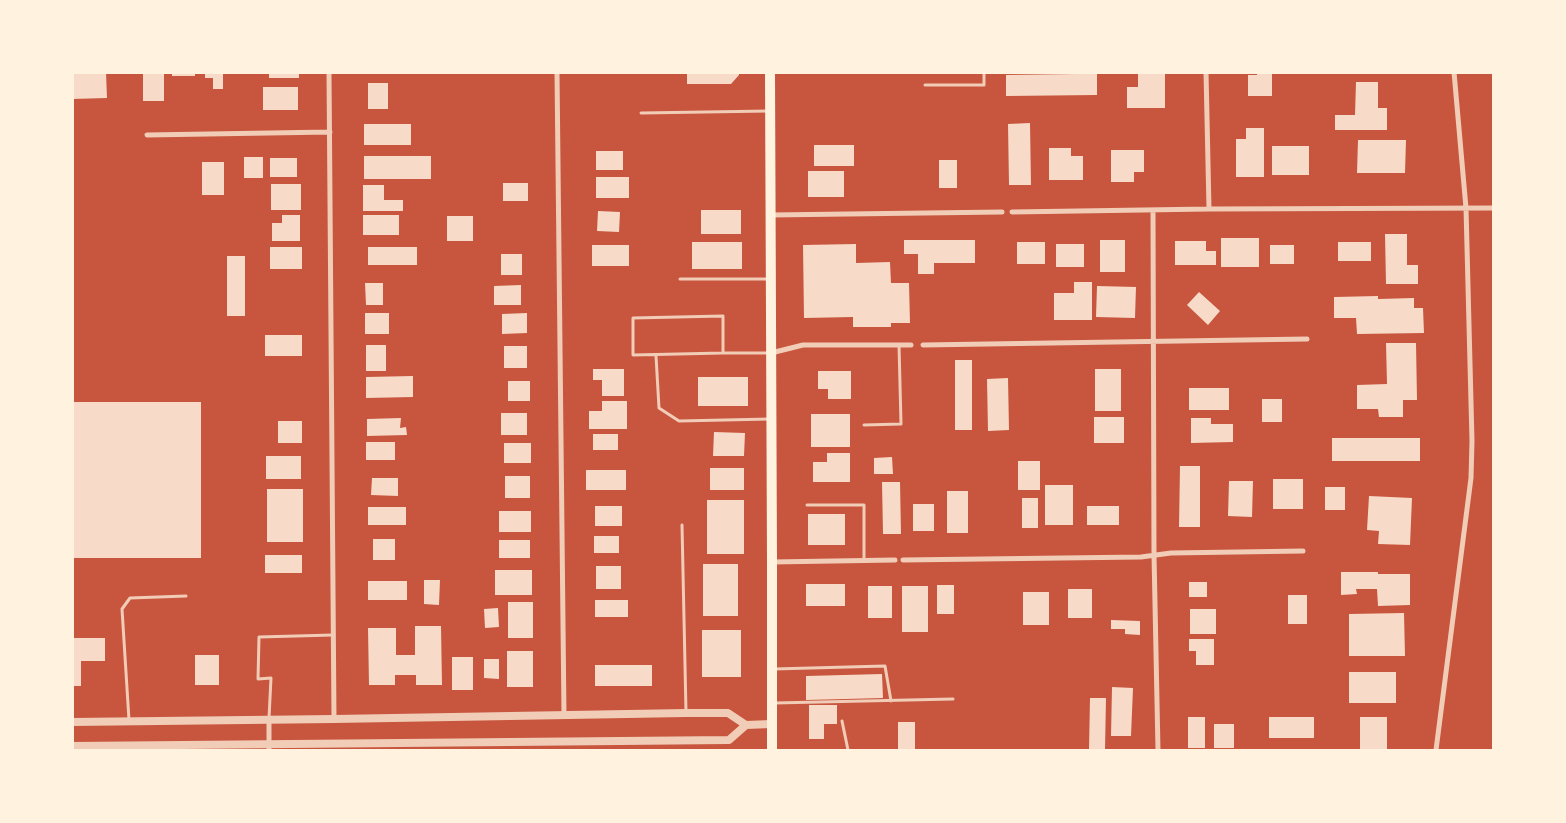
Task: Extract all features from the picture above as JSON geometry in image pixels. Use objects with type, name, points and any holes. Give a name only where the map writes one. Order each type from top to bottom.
[{"type":"highway","points":[[770,72],[772,750]]},
{"type":"street","points":[[330,72],[334,719]]},
{"type":"street","points":[[557,72],[564,715]]},
{"type":"street","points":[[1206,72],[1209,209]]},
{"type":"street","points":[[1436,750],[1471,478],[1472,441],[1466,208],[1454,72]]},
{"type":"street","points":[[147,135],[330,132]]},
{"type":"street","points":[[1012,212],[1494,208]]},
{"type":"street","points":[[1153,210],[1154,555],[1158,750]]},
{"type":"street","points":[[771,216],[1002,212]]},
{"type":"street","points":[[923,345],[1307,339]]},
{"type":"street","points":[[771,354],[802,345],[911,345]]},
{"type":"street","points":[[903,560],[1141,557],[1170,553],[1303,551]]},
{"type":"street","points":[[772,562],[895,560]]},
{"type":"street","points":[[72,722],[728,713],[746,725],[771,724]]},
{"type":"street","points":[[269,720],[269,748]]},
{"type":"street","points":[[72,746],[269,748],[729,740],[746,725]]},
{"type":"lane","points":[[925,85],[984,85],[984,72]]},
{"type":"lane","points":[[641,113],[770,111]]},
{"type":"lane","points":[[680,279],[771,279]]},
{"type":"lane","points":[[724,353],[723,316],[633,318],[633,355],[771,354]]},
{"type":"lane","points":[[864,425],[901,424],[898,345]]},
{"type":"lane","points":[[656,356],[659,408],[679,421],[772,419]]},
{"type":"lane","points":[[807,505],[864,505],[864,560]]},
{"type":"lane","points":[[682,525],[686,713]]},
{"type":"lane","points":[[129,720],[122,609],[130,598],[186,596]]},
{"type":"lane","points":[[269,720],[271,678],[258,679],[259,637],[334,634]]},
{"type":"lane","points":[[772,669],[885,666],[891,701]]},
{"type":"lane","points":[[772,703],[952,699]]},
{"type":"lane","points":[[842,721],[848,750]]},
{"type":"building","points":[[72,72],[106,72],[107,98],[72,99]]},
{"type":"building","points":[[143,72],[164,72],[164,101],[143,101]]},
{"type":"building","points":[[172,72],[195,72],[195,76],[172,76]]},
{"type":"building","points":[[205,72],[223,72],[223,89],[213,89],[213,78],[205,78]]},
{"type":"building","points":[[269,72],[299,72],[299,78],[269,78]]},
{"type":"building","points":[[687,72],[739,72],[739,75],[731,84],[687,84]]},
{"type":"building","points":[[1076,72],[1097,72],[1097,95],[1006,96],[1006,75],[1076,74]]},
{"type":"building","points":[[1138,72],[1165,72],[1165,108],[1127,108],[1127,87],[1138,87]]},
{"type":"building","points":[[1257,72],[1272,72],[1272,96],[1248,96],[1248,75],[1257,75]]},
{"type":"building","points":[[1356,82],[1378,82],[1378,108],[1387,108],[1387,130],[1335,130],[1335,115],[1355,115]]},
{"type":"building","points":[[368,83],[388,83],[388,109],[368,109]]},
{"type":"building","points":[[263,87],[298,87],[298,110],[263,110]]},
{"type":"building","points":[[1030,123],[1031,185],[1009,185],[1008,124]]},
{"type":"building","points":[[364,124],[411,124],[411,145],[364,145]]},
{"type":"building","points":[[1246,128],[1264,128],[1264,177],[1236,177],[1236,139],[1246,139]]},
{"type":"building","points":[[1358,140],[1406,140],[1405,173],[1357,173]]},
{"type":"building","points":[[814,145],[854,145],[854,166],[814,166]]},
{"type":"building","points":[[1272,146],[1309,146],[1309,175],[1272,175]]},
{"type":"building","points":[[1049,148],[1071,148],[1071,156],[1083,156],[1083,180],[1049,180]]},
{"type":"building","points":[[1111,150],[1144,150],[1144,172],[1134,172],[1134,182],[1111,182]]},
{"type":"building","points":[[596,151],[623,151],[623,170],[596,170]]},
{"type":"building","points":[[364,156],[431,156],[431,179],[364,179]]},
{"type":"building","points":[[244,157],[263,157],[263,178],[244,178]]},
{"type":"building","points":[[270,158],[297,158],[297,177],[270,177]]},
{"type":"building","points":[[939,160],[957,160],[957,188],[939,188]]},
{"type":"building","points":[[202,162],[224,162],[224,195],[202,195]]},
{"type":"building","points":[[808,171],[844,171],[844,197],[808,197]]},
{"type":"building","points":[[596,177],[629,177],[629,198],[596,198]]},
{"type":"building","points":[[503,183],[528,183],[528,201],[503,201]]},
{"type":"building","points":[[271,184],[301,184],[301,210],[271,210]]},
{"type":"building","points":[[363,185],[384,185],[384,200],[403,200],[403,211],[363,211]]},
{"type":"building","points":[[701,210],[741,210],[741,234],[701,234]]},
{"type":"building","points":[[598,211],[620,212],[619,232],[597,231]]},
{"type":"building","points":[[282,215],[300,215],[300,241],[272,241],[272,223],[282,223]]},
{"type":"building","points":[[363,215],[399,215],[399,235],[363,235]]},
{"type":"building","points":[[447,216],[473,216],[473,241],[447,241]]},
{"type":"building","points":[[1385,234],[1407,234],[1407,265],[1418,265],[1418,284],[1386,284]]},
{"type":"building","points":[[1221,238],[1259,238],[1259,267],[1221,267]]},
{"type":"building","points":[[904,240],[975,240],[975,263],[934,263],[934,274],[918,274],[918,254],[904,254]]},
{"type":"building","points":[[1100,240],[1125,240],[1125,272],[1100,272]]},
{"type":"building","points":[[1175,241],[1206,241],[1206,251],[1216,251],[1216,265],[1175,265]]},
{"type":"building","points":[[692,242],[742,242],[742,269],[692,269]]},
{"type":"building","points":[[1017,242],[1045,242],[1045,264],[1017,264]]},
{"type":"building","points":[[1338,242],[1371,242],[1371,261],[1338,261]]},
{"type":"building","points":[[856,244],[856,263],[890,262],[891,283],[909,283],[910,323],[891,323],[891,327],[853,327],[853,317],[804,318],[803,245]]},
{"type":"building","points":[[1056,244],[1084,244],[1084,267],[1056,267]]},
{"type":"building","points":[[592,245],[629,245],[629,266],[592,266]]},
{"type":"building","points":[[1270,245],[1294,245],[1294,264],[1270,264]]},
{"type":"building","points":[[270,247],[302,247],[302,269],[270,269]]},
{"type":"building","points":[[368,247],[417,247],[417,265],[368,265]]},
{"type":"building","points":[[501,254],[522,254],[522,275],[501,275]]},
{"type":"building","points":[[227,256],[245,256],[245,316],[227,316]]},
{"type":"building","points":[[1074,282],[1092,282],[1092,320],[1054,320],[1054,293],[1074,293]]},
{"type":"building","points":[[365,283],[383,283],[383,305],[366,305]]},
{"type":"building","points":[[521,285],[521,305],[494,305],[494,286]]},
{"type":"building","points":[[1097,286],[1136,287],[1135,318],[1096,317]]},
{"type":"building","points":[[1199,292],[1220,311],[1208,325],[1187,305]]},
{"type":"building","points":[[1378,296],[1378,299],[1414,298],[1414,308],[1423,308],[1424,333],[1357,334],[1356,318],[1334,318],[1334,297]]},
{"type":"building","points":[[365,313],[389,313],[389,334],[365,334]]},
{"type":"building","points":[[527,313],[527,333],[502,334],[502,314]]},
{"type":"building","points":[[265,335],[302,335],[302,356],[265,356]]},
{"type":"building","points":[[1386,343],[1416,343],[1417,400],[1403,400],[1403,417],[1379,417],[1378,409],[1357,409],[1357,385],[1387,384]]},
{"type":"building","points":[[366,345],[386,345],[386,371],[366,371]]},
{"type":"building","points":[[504,346],[527,346],[527,368],[504,368]]},
{"type":"building","points":[[955,360],[972,360],[972,430],[955,430]]},
{"type":"building","points":[[593,369],[624,369],[624,396],[602,396],[602,380],[593,380]]},
{"type":"building","points":[[1095,369],[1121,369],[1121,411],[1095,411]]},
{"type":"building","points":[[818,371],[851,371],[851,399],[828,399],[828,389],[818,389]]},
{"type":"building","points":[[413,376],[413,397],[366,398],[366,377]]},
{"type":"building","points":[[698,377],[748,377],[748,406],[698,406]]},
{"type":"building","points":[[1008,378],[1009,430],[988,431],[987,379]]},
{"type":"building","points":[[508,381],[530,381],[530,401],[508,401]]},
{"type":"building","points":[[1189,388],[1229,388],[1229,410],[1189,410]]},
{"type":"building","points":[[1262,399],[1282,399],[1282,422],[1262,422]]},
{"type":"building","points":[[602,401],[627,401],[627,429],[589,429],[589,411],[602,411]]},
{"type":"building","points":[[72,402],[201,402],[201,558],[72,558]]},
{"type":"building","points":[[501,413],[527,413],[527,435],[501,435]]},
{"type":"building","points":[[811,414],[850,414],[850,447],[811,447]]},
{"type":"building","points":[[1094,417],[1124,417],[1124,443],[1094,443]]},
{"type":"building","points":[[401,418],[400,428],[406,427],[407,435],[367,436],[367,419]]},
{"type":"building","points":[[1191,418],[1211,418],[1211,424],[1233,424],[1233,442],[1191,443]]},
{"type":"building","points":[[278,421],[302,421],[302,443],[278,443]]},
{"type":"building","points":[[714,432],[745,433],[744,456],[713,456]]},
{"type":"building","points":[[593,434],[618,434],[618,450],[593,450]]},
{"type":"building","points":[[1332,438],[1420,438],[1420,461],[1332,461]]},
{"type":"building","points":[[366,442],[395,442],[395,460],[366,460]]},
{"type":"building","points":[[504,443],[531,443],[531,463],[504,463]]},
{"type":"building","points":[[827,453],[850,453],[850,482],[813,482],[813,462],[827,462]]},
{"type":"building","points":[[266,456],[301,456],[301,479],[266,479]]},
{"type":"building","points":[[892,457],[893,474],[874,474],[874,458]]},
{"type":"building","points":[[1018,461],[1040,461],[1040,490],[1018,490]]},
{"type":"building","points":[[1180,466],[1200,466],[1200,527],[1179,527]]},
{"type":"building","points":[[710,468],[744,468],[744,490],[710,490]]},
{"type":"building","points":[[586,470],[626,470],[626,490],[586,490]]},
{"type":"building","points":[[505,476],[530,476],[530,498],[505,498]]},
{"type":"building","points":[[372,478],[398,478],[398,496],[371,495]]},
{"type":"building","points":[[1273,479],[1303,479],[1303,509],[1273,509]]},
{"type":"building","points":[[1229,481],[1253,481],[1252,517],[1228,516]]},
{"type":"building","points":[[882,482],[900,482],[901,534],[883,534]]},
{"type":"building","points":[[1045,485],[1073,485],[1073,525],[1045,525]]},
{"type":"building","points":[[1325,487],[1345,487],[1345,510],[1325,510]]},
{"type":"building","points":[[267,489],[303,489],[303,542],[267,542]]},
{"type":"building","points":[[947,491],[968,491],[968,533],[947,533]]},
{"type":"building","points":[[1369,496],[1412,498],[1410,545],[1378,544],[1379,531],[1367,530]]},
{"type":"building","points":[[1022,498],[1038,498],[1038,528],[1022,528]]},
{"type":"building","points":[[707,500],[744,500],[744,554],[707,554]]},
{"type":"building","points":[[913,504],[934,504],[934,531],[913,531]]},
{"type":"building","points":[[595,506],[622,506],[622,526],[595,526]]},
{"type":"building","points":[[1087,506],[1119,506],[1119,525],[1087,525]]},
{"type":"building","points":[[368,507],[406,507],[406,525],[368,525]]},
{"type":"building","points":[[499,511],[531,511],[531,532],[499,532]]},
{"type":"building","points":[[808,514],[845,514],[845,545],[808,545]]},
{"type":"building","points":[[594,536],[619,536],[619,553],[594,553]]},
{"type":"building","points":[[373,539],[395,539],[395,560],[373,560]]},
{"type":"building","points":[[499,540],[530,540],[530,558],[499,558]]},
{"type":"building","points":[[265,555],[302,555],[302,573],[265,573]]},
{"type":"building","points":[[703,564],[738,564],[738,616],[703,616]]},
{"type":"building","points":[[596,566],[621,566],[621,589],[596,589]]},
{"type":"building","points":[[495,570],[532,570],[532,595],[495,595]]},
{"type":"building","points":[[1341,572],[1410,574],[1410,605],[1378,606],[1377,589],[1356,589],[1357,594],[1341,595]]},
{"type":"building","points":[[424,580],[440,580],[439,605],[424,604]]},
{"type":"building","points":[[368,581],[407,581],[407,600],[368,600]]},
{"type":"building","points":[[1189,582],[1207,582],[1207,597],[1189,597]]},
{"type":"building","points":[[806,584],[845,584],[845,606],[806,606]]},
{"type":"building","points":[[937,585],[954,585],[954,614],[937,614]]},
{"type":"building","points":[[868,586],[892,586],[892,618],[868,618]]},
{"type":"building","points":[[902,586],[928,586],[928,632],[902,632]]},
{"type":"building","points":[[1068,589],[1092,589],[1092,618],[1068,618]]},
{"type":"building","points":[[1023,592],[1049,592],[1049,625],[1023,625]]},
{"type":"building","points":[[1288,595],[1307,595],[1307,624],[1288,624]]},
{"type":"building","points":[[595,600],[628,600],[628,617],[595,617]]},
{"type":"building","points":[[508,602],[533,602],[533,638],[508,638]]},
{"type":"building","points":[[498,608],[499,627],[485,628],[484,609]]},
{"type":"building","points":[[1190,609],[1216,609],[1216,634],[1190,634]]},
{"type":"building","points":[[1404,613],[1405,656],[1349,656],[1349,614]]},
{"type":"building","points":[[1111,620],[1140,621],[1140,635],[1125,634],[1125,629],[1111,629]]},
{"type":"building","points":[[415,626],[441,626],[442,685],[416,685],[416,675],[395,675],[395,685],[369,685],[368,628],[396,628],[396,655],[415,655]]},
{"type":"building","points":[[702,630],[741,630],[741,677],[702,677]]},
{"type":"building","points":[[72,638],[105,638],[105,661],[81,661],[81,686],[72,686]]},
{"type":"building","points":[[1189,639],[1214,639],[1214,665],[1196,665],[1196,651],[1189,651]]},
{"type":"building","points":[[507,651],[533,651],[533,687],[507,687]]},
{"type":"building","points":[[195,655],[219,655],[219,685],[195,685]]},
{"type":"building","points":[[452,657],[473,657],[473,690],[452,690]]},
{"type":"building","points":[[484,659],[499,659],[499,679],[484,678]]},
{"type":"building","points":[[595,665],[652,665],[652,686],[595,686]]},
{"type":"building","points":[[1349,672],[1396,672],[1396,703],[1349,703]]},
{"type":"building","points":[[882,674],[883,698],[806,700],[806,676]]},
{"type":"building","points":[[1112,687],[1133,688],[1131,736],[1111,736]]},
{"type":"building","points":[[1090,698],[1106,698],[1105,750],[1089,750]]},
{"type":"building","points":[[809,705],[837,705],[837,724],[824,724],[824,739],[809,739]]},
{"type":"building","points":[[1188,717],[1205,717],[1205,748],[1188,748]]},
{"type":"building","points":[[1269,717],[1314,717],[1314,738],[1269,738]]},
{"type":"building","points":[[1360,717],[1387,717],[1387,750],[1360,750]]},
{"type":"building","points":[[898,722],[915,722],[915,750],[898,750]]},
{"type":"building","points":[[1214,724],[1234,724],[1234,748],[1214,748]]}]
